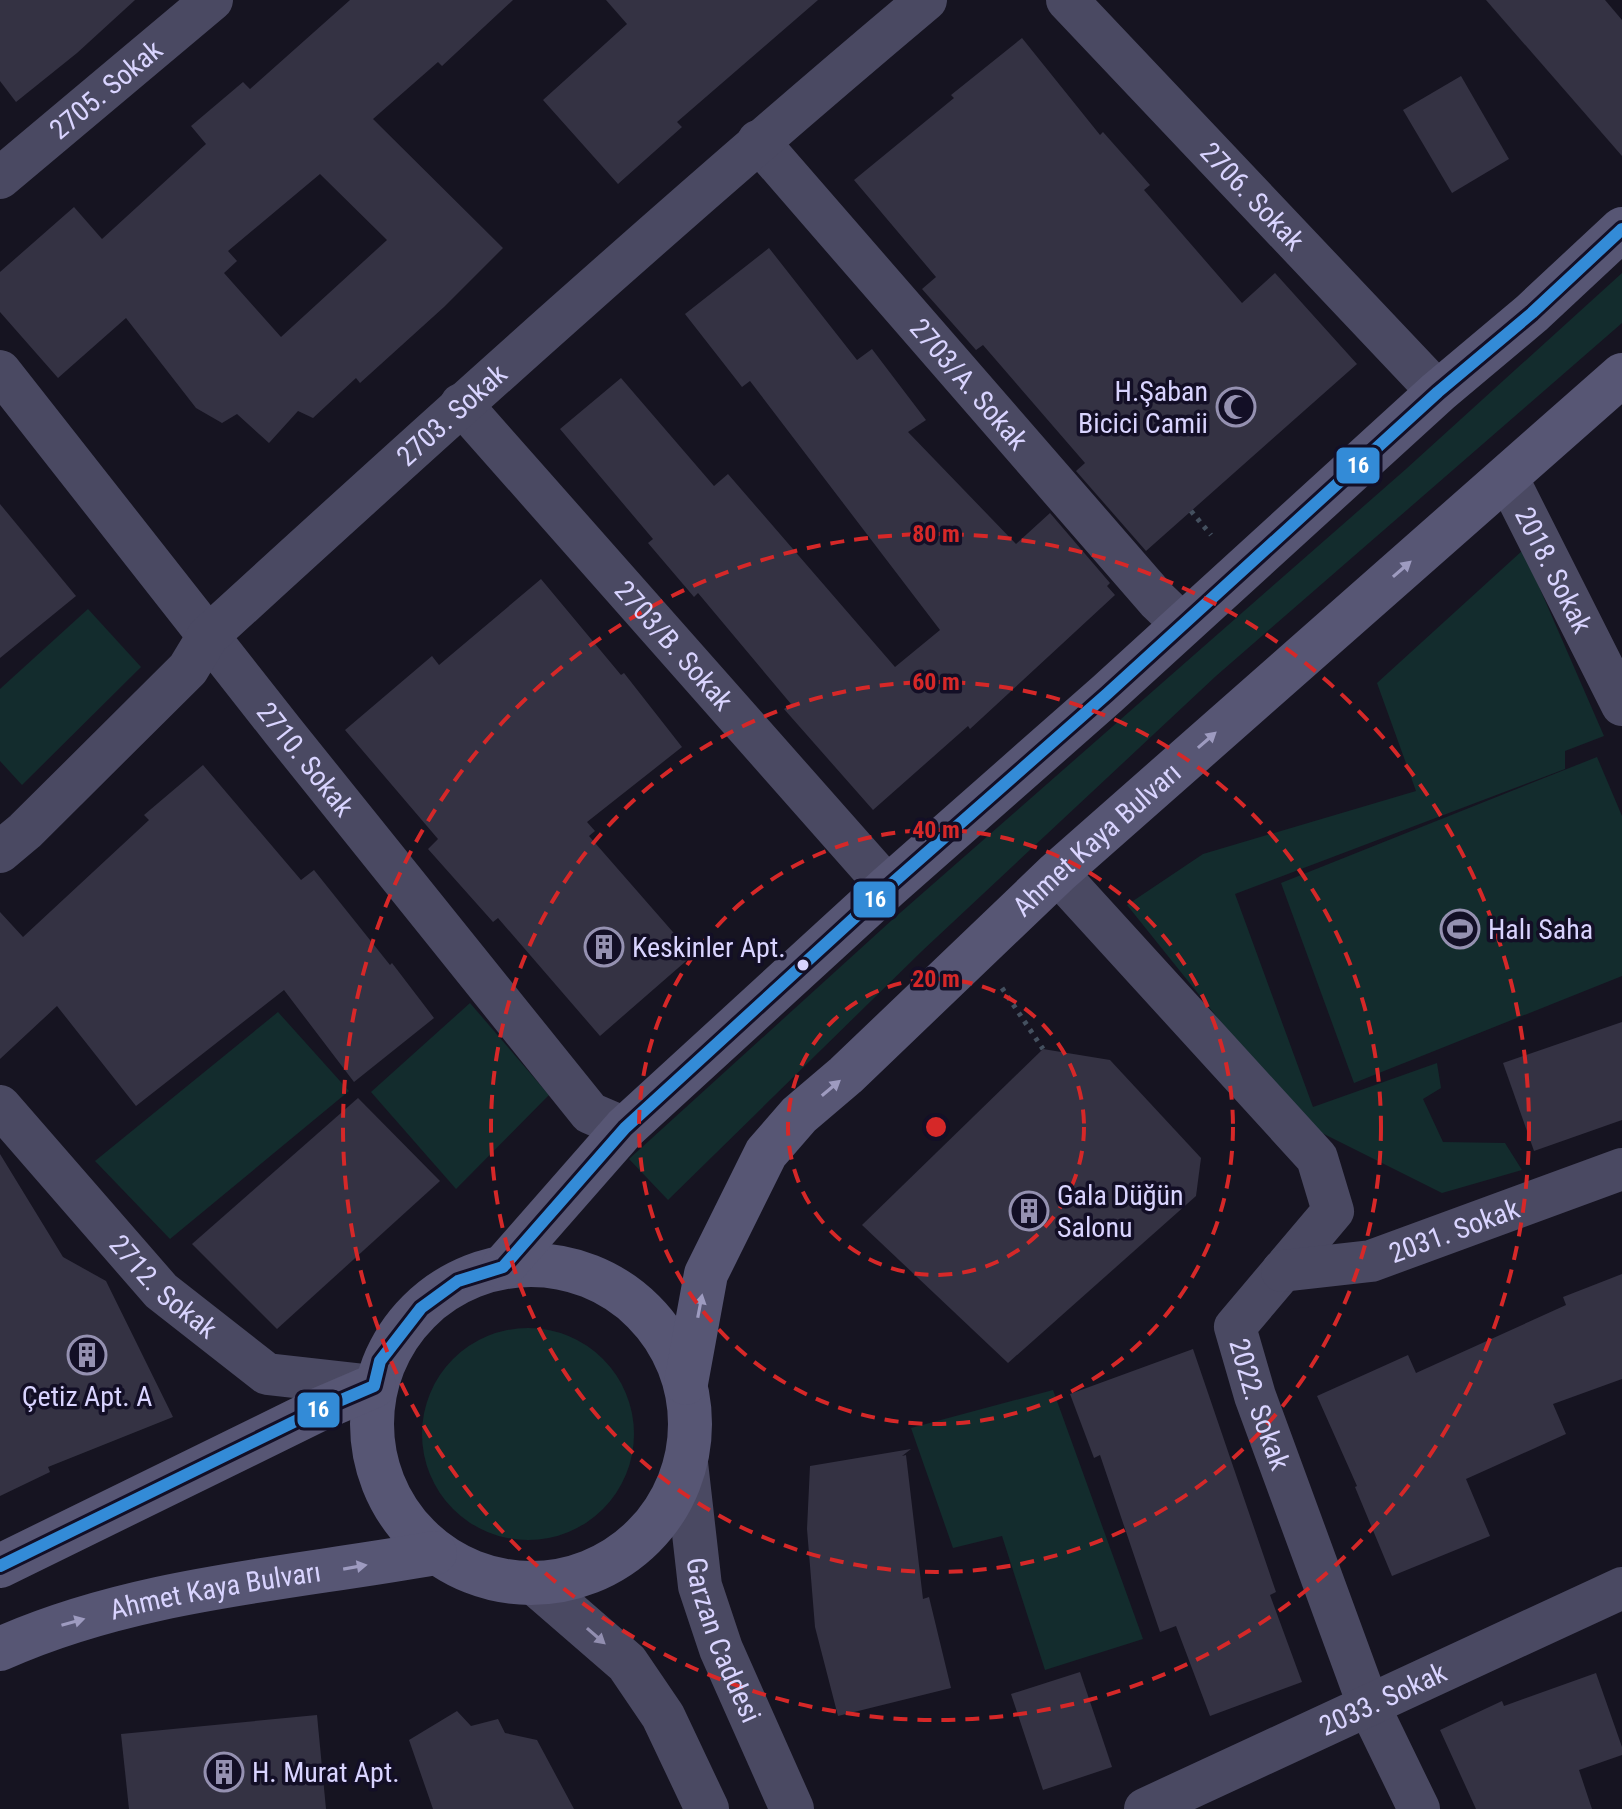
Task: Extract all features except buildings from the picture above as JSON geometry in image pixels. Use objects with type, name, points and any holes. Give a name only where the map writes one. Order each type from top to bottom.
[{"type":"main road","points":[[503,1267],[625,1128],[888,887],[1183,625],[1438,392],[1532,313],[1622,229]]},
{"type":"main road","name":"Ahmet Kaya Bulvarı","points":[[686,1383],[706,1274],[766,1153],[799,1115],[846,1075],[1057,873],[1622,375]]},
{"type":"main road","points":[[552,1266],[599,1279],[641,1307],[671,1345],[686,1383],[691,1423],[686,1463],[671,1501],[647,1535],[615,1561],[577,1577],[537,1585],[483,1577],[435,1553],[401,1521],[379,1479],[370,1433],[374,1386],[392,1344],[421,1308],[458,1281],[503,1267],[552,1266]]},
{"type":"main road","points":[[0,1566],[318,1410],[374,1386]]},
{"type":"main road","name":"Ahmet Kaya Bulvarı","points":[[0,1649],[37,1633],[151,1601],[435,1553]]},
{"type":"street","name":"2705. Sokak","points":[[0,178],[212,0]]},
{"type":"street","name":"2703. Sokak","points":[[0,852],[188,669],[208,636],[461,404],[758,141],[926,0]]},
{"type":"street","name":"2706. Sokak","points":[[1067,0],[1438,392]]},
{"type":"street","name":"2703/A. Sokak","points":[[758,141],[1157,600],[1183,625]]},
{"type":"street","name":"2710. Sokak","points":[[0,371],[590,1113],[625,1128]]},
{"type":"street","name":"2703/B. Sokak","points":[[461,404],[888,887]]},
{"type":"street","name":"2018. Sokak","points":[[1507,477],[1622,705]]},
{"type":"street","name":"2022. Sokak","points":[[1057,873],[1317,1158],[1333,1211],[1235,1327],[1255,1396],[1368,1704],[1419,1809]]},
{"type":"street","name":"2712. Sokak","points":[[0,1106],[161,1291],[267,1374],[374,1386]]},
{"type":"street","name":"2031. Sokak","points":[[1282,1271],[1371,1261],[1622,1169]]},
{"type":"street","name":"Garzan Caddesi","points":[[686,1463],[700,1586],[721,1649],[792,1809]]},
{"type":"street","points":[[537,1585],[627,1663],[663,1716],[707,1809]]},
{"type":"street","name":"2033. Sokak","points":[[1145,1809],[1622,1588]]},
{"type":"path","points":[[1191,511],[1217,542]]},
{"type":"path","points":[[997,981],[1043,1049]]},
{"type":"green space","points":[[1622,273],[1622,323],[1216,676],[922,951],[668,1200],[629,1159],[892,920],[1406,469]]},
{"type":"green space","points":[[1523,550],[1604,736],[1565,751],[1565,769],[1235,894],[1313,1107],[1437,1063],[1441,1088],[1423,1099],[1443,1142],[1505,1143],[1522,1170],[1442,1193],[1302,1123],[1127,905],[1203,854],[1416,791],[1377,683]]},
{"type":"green space","points":[[88,609],[141,667],[22,785],[0,761],[0,689]]},
{"type":"green space","name":"Halı Saha","points":[[1597,757],[1622,816],[1622,976],[1354,1083],[1281,883]]},
{"type":"green space","points":[[470,1003],[549,1095],[456,1189],[371,1092]]},
{"type":"green space","points":[[278,1012],[349,1091],[170,1239],[95,1161]]},
{"type":"green space","points":[[528,1328],[569,1336],[603,1359],[626,1393],[634,1434],[626,1475],[603,1509],[569,1532],[528,1540],[487,1532],[453,1509],[430,1475],[422,1434],[430,1393],[453,1359],[487,1336]]},
{"type":"green space","points":[[1053,1390],[1143,1639],[1045,1670],[1002,1536],[953,1548],[911,1428]]},
{"type":"transit line","name":"16","points":[[0,1566],[318,1410],[374,1386],[380,1361],[421,1308],[458,1281],[503,1267],[625,1128],[888,887],[1107,694],[1622,229]]},
{"type":"place","name":"H.Şaban Bicici Camii","points":[[1236,407]]},
{"type":"place","name":"Halı Saha","points":[[1460,929]]},
{"type":"place","name":"Keskinler Apt.","points":[[604,947]]},
{"type":"place","name":"Gala Düğün Salonu","points":[[1029,1211]]},
{"type":"place","name":"Çetiz Apt. A","points":[[87,1355]]},
{"type":"place","name":"H. Murat Apt.","points":[[224,1772]]}]
